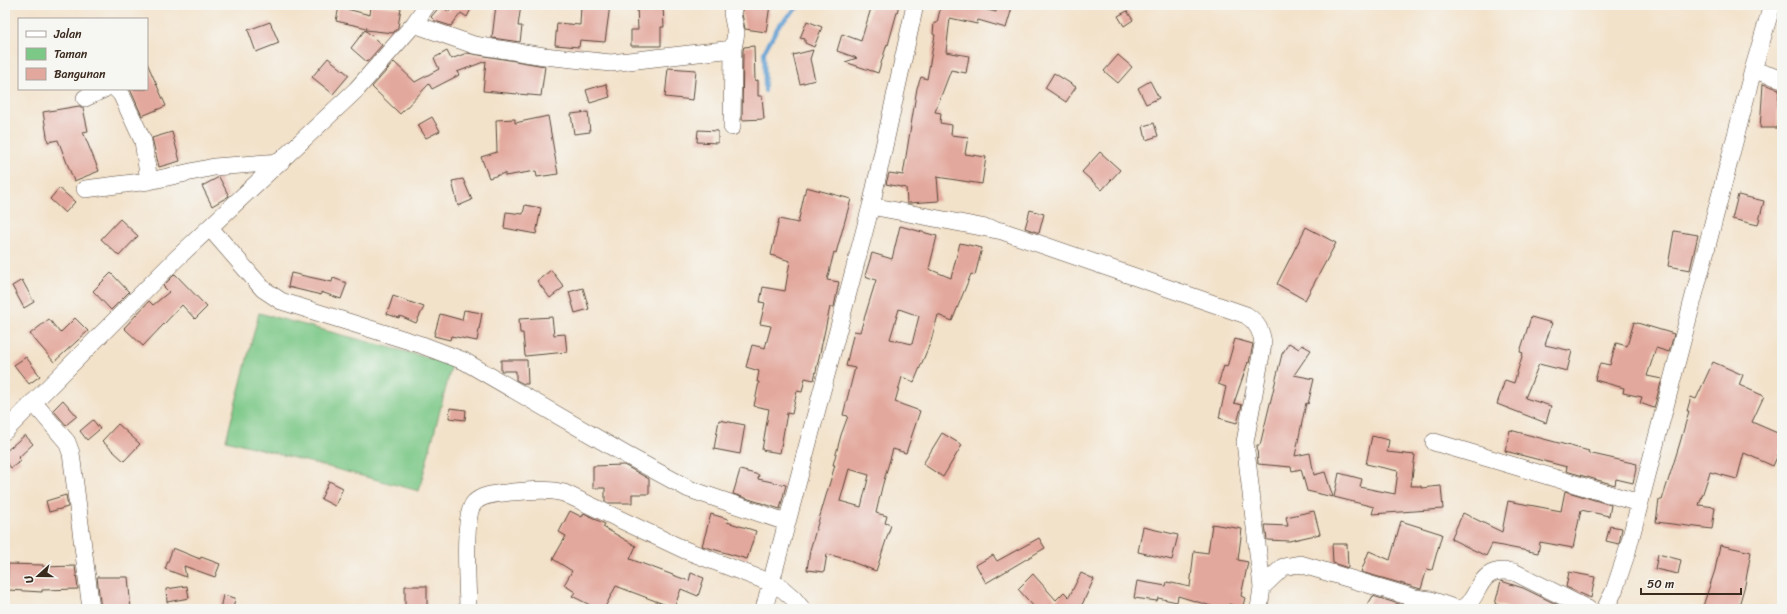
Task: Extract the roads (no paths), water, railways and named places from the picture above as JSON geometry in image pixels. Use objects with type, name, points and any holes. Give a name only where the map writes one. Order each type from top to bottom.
[{"type":"street","points":[[5,431],[176,259],[356,90],[414,24],[426,5]]},
{"type":"street","points":[[732,128],[733,49],[736,33],[732,13],[734,5]]},
{"type":"street","points":[[764,609],[871,206],[915,5]]},
{"type":"street","points":[[1605,609],[1614,591],[1627,552],[1753,70],[1772,5]]},
{"type":"street","points":[[414,24],[474,45],[544,56],[611,63],[733,49]]},
{"type":"street","points":[[1753,70],[1782,79]]},
{"type":"street","points":[[85,98],[102,90]]},
{"type":"street","points":[[117,90],[121,94],[143,141],[149,181]]},
{"type":"street","points":[[85,189],[149,181],[214,167],[281,162]]},
{"type":"street","points":[[871,206],[1002,231],[1246,315],[1252,319],[1258,326],[1262,335],[1262,344],[1244,442],[1262,587],[1259,609]]},
{"type":"street","points":[[210,228],[262,289],[281,301],[422,345],[464,361],[628,456],[689,489],[786,522]]},
{"type":"street","points":[[33,402],[67,442],[71,453],[91,609]]},
{"type":"street","points":[[1434,442],[1639,503]]},
{"type":"street","points":[[468,609],[467,530],[470,511],[474,503],[486,496],[542,489],[564,493],[685,550],[779,586],[793,598],[802,609]]},
{"type":"street","points":[[1262,587],[1283,566],[1300,564],[1415,598],[1431,600],[1457,609]]},
{"type":"street","points":[[1460,609],[1466,606],[1484,579],[1489,575],[1506,571],[1514,572],[1588,609]]},
{"type":"waterway","points":[[765,91],[764,52],[779,25],[800,5]]}]
